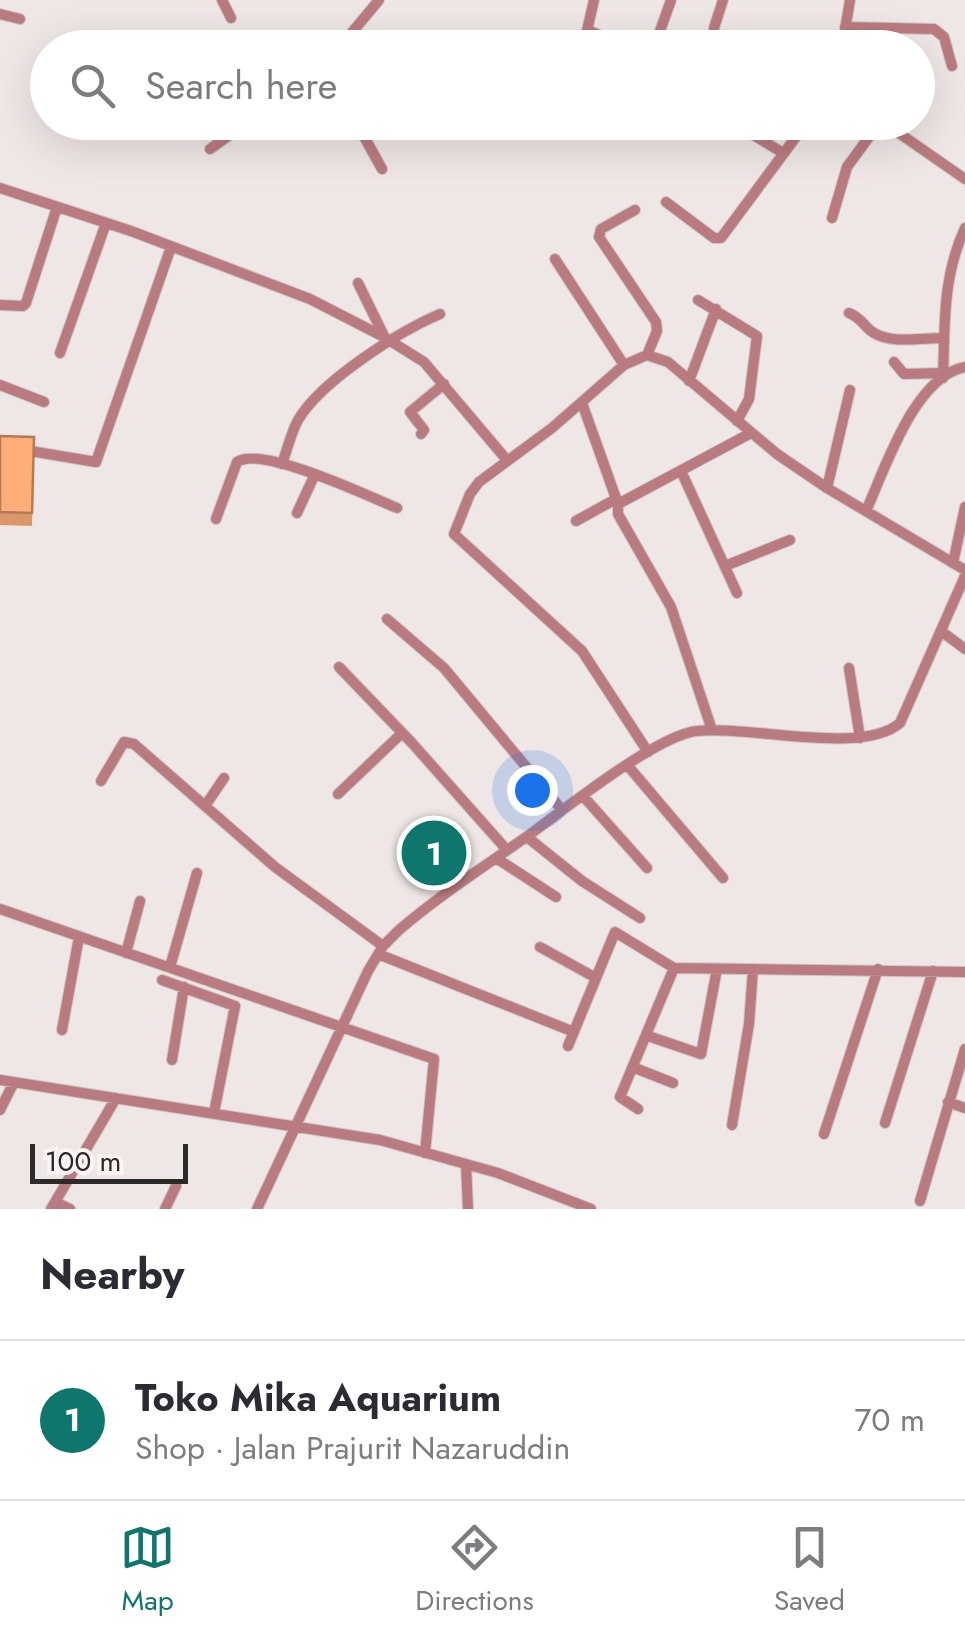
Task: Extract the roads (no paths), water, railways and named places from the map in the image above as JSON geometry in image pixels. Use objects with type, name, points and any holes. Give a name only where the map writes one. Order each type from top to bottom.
[{"type":"street","points":[[222,0],[231,18]]},
{"type":"street","points":[[353,30],[379,0]]},
{"type":"street","points":[[587,30],[594,0]]},
{"type":"street","points":[[660,30],[671,0]]},
{"type":"street","points":[[714,28],[723,0]]},
{"type":"street","points":[[845,30],[850,0]]},
{"type":"street","points":[[0,14],[20,19]]},
{"type":"street","points":[[845,27],[934,29],[944,37],[952,66]]},
{"type":"street","points":[[210,149],[223,140]]},
{"type":"street","points":[[366,140],[382,169]]},
{"type":"street","points":[[762,140],[783,153]]},
{"type":"street","points":[[666,202],[714,238],[721,238],[793,140]]},
{"type":"street","points":[[832,218],[847,167],[868,140]]},
{"type":"street","points":[[908,140],[965,179]]},
{"type":"street","points":[[0,188],[310,299],[387,339],[424,362],[506,459]]},
{"type":"street","points":[[0,304],[24,306],[57,207]]},
{"type":"street","points":[[635,210],[601,229],[599,234],[656,322],[657,332],[647,354],[624,365],[582,403],[506,459],[470,494],[454,534],[582,651],[648,752]]},
{"type":"street","points":[[60,353],[106,224]]},
{"type":"street","points":[[943,376],[947,280],[965,228]]},
{"type":"street","points":[[0,446],[96,462],[171,247]]},
{"type":"street","points":[[556,259],[624,365]]},
{"type":"street","points":[[358,283],[387,339]]},
{"type":"street","points":[[698,300],[757,336],[750,399],[737,421]]},
{"type":"street","points":[[690,382],[716,309]]},
{"type":"street","points":[[849,313],[860,316],[870,330],[882,336],[942,338]]},
{"type":"street","points":[[282,464],[297,422],[315,398],[387,339],[440,314]]},
{"type":"street","points":[[257,1209],[341,1025],[380,950],[421,911],[582,796],[679,734],[712,730],[860,738],[891,731],[900,723],[965,573],[827,488],[751,433],[668,362],[647,354]]},
{"type":"street","points":[[894,362],[904,374],[943,376]]},
{"type":"street","points":[[866,511],[908,417],[943,376],[965,367]]},
{"type":"street","points":[[421,434],[424,430],[410,412],[444,384]]},
{"type":"street","points":[[0,385],[44,402]]},
{"type":"street","points":[[827,488],[850,390]]},
{"type":"street","points":[[582,403],[618,514],[678,623],[712,730]]},
{"type":"street","points":[[576,521],[751,433]]},
{"type":"street","points":[[216,519],[242,458],[314,474],[397,508]]},
{"type":"street","points":[[681,471],[737,593]]},
{"type":"street","points":[[297,513],[314,474]]},
{"type":"street","points":[[952,563],[965,507]]},
{"type":"street","points":[[724,566],[790,540]]},
{"type":"street","points":[[387,619],[444,668],[562,810]]},
{"type":"street","points":[[940,631],[965,649]]},
{"type":"street","points":[[339,667],[506,850]]},
{"type":"street","points":[[849,668],[860,738]]},
{"type":"street","points":[[338,794],[402,733]]},
{"type":"street","points":[[101,780],[128,741],[275,867],[380,950],[574,1032]]},
{"type":"street","points":[[628,766],[723,878]]},
{"type":"street","points":[[205,806],[224,778]]},
{"type":"street","points":[[582,796],[647,868]]},
{"type":"street","points":[[527,837],[582,882],[640,918]]},
{"type":"street","points":[[496,858],[556,896]]},
{"type":"street","points":[[170,968],[196,874]]},
{"type":"street","points":[[126,952],[140,901]]},
{"type":"street","points":[[0,909],[434,1059],[425,1152]]},
{"type":"street","points":[[568,1046],[615,932],[674,968],[965,972]]},
{"type":"street","points":[[62,1030],[79,937]]},
{"type":"street","points":[[540,946],[596,978]]},
{"type":"street","points":[[638,1109],[620,1098],[674,968]]},
{"type":"street","points":[[648,1036],[700,1054],[718,969]]},
{"type":"street","points":[[732,1125],[750,1024],[753,969]]},
{"type":"street","points":[[824,1134],[878,969]]},
{"type":"street","points":[[885,1124],[933,971]]},
{"type":"street","points":[[162,980],[235,1006],[214,1113]]},
{"type":"street","points":[[172,1060],[184,987]]},
{"type":"street","points":[[920,1202],[965,1050]]},
{"type":"street","points":[[634,1068],[674,1083]]},
{"type":"street","points":[[0,1080],[380,1140],[498,1173],[591,1209]]},
{"type":"street","points":[[0,1110],[14,1082]]},
{"type":"street","points":[[70,1209],[53,1206],[116,1098]]},
{"type":"street","points":[[948,1102],[965,1108]]},
{"type":"street","points":[[466,1164],[468,1209]]},
{"type":"street","points":[[165,1209],[176,1186]]},
{"type":"place","name":"Toko Mika Aquarium","points":[[434,853]]}]
